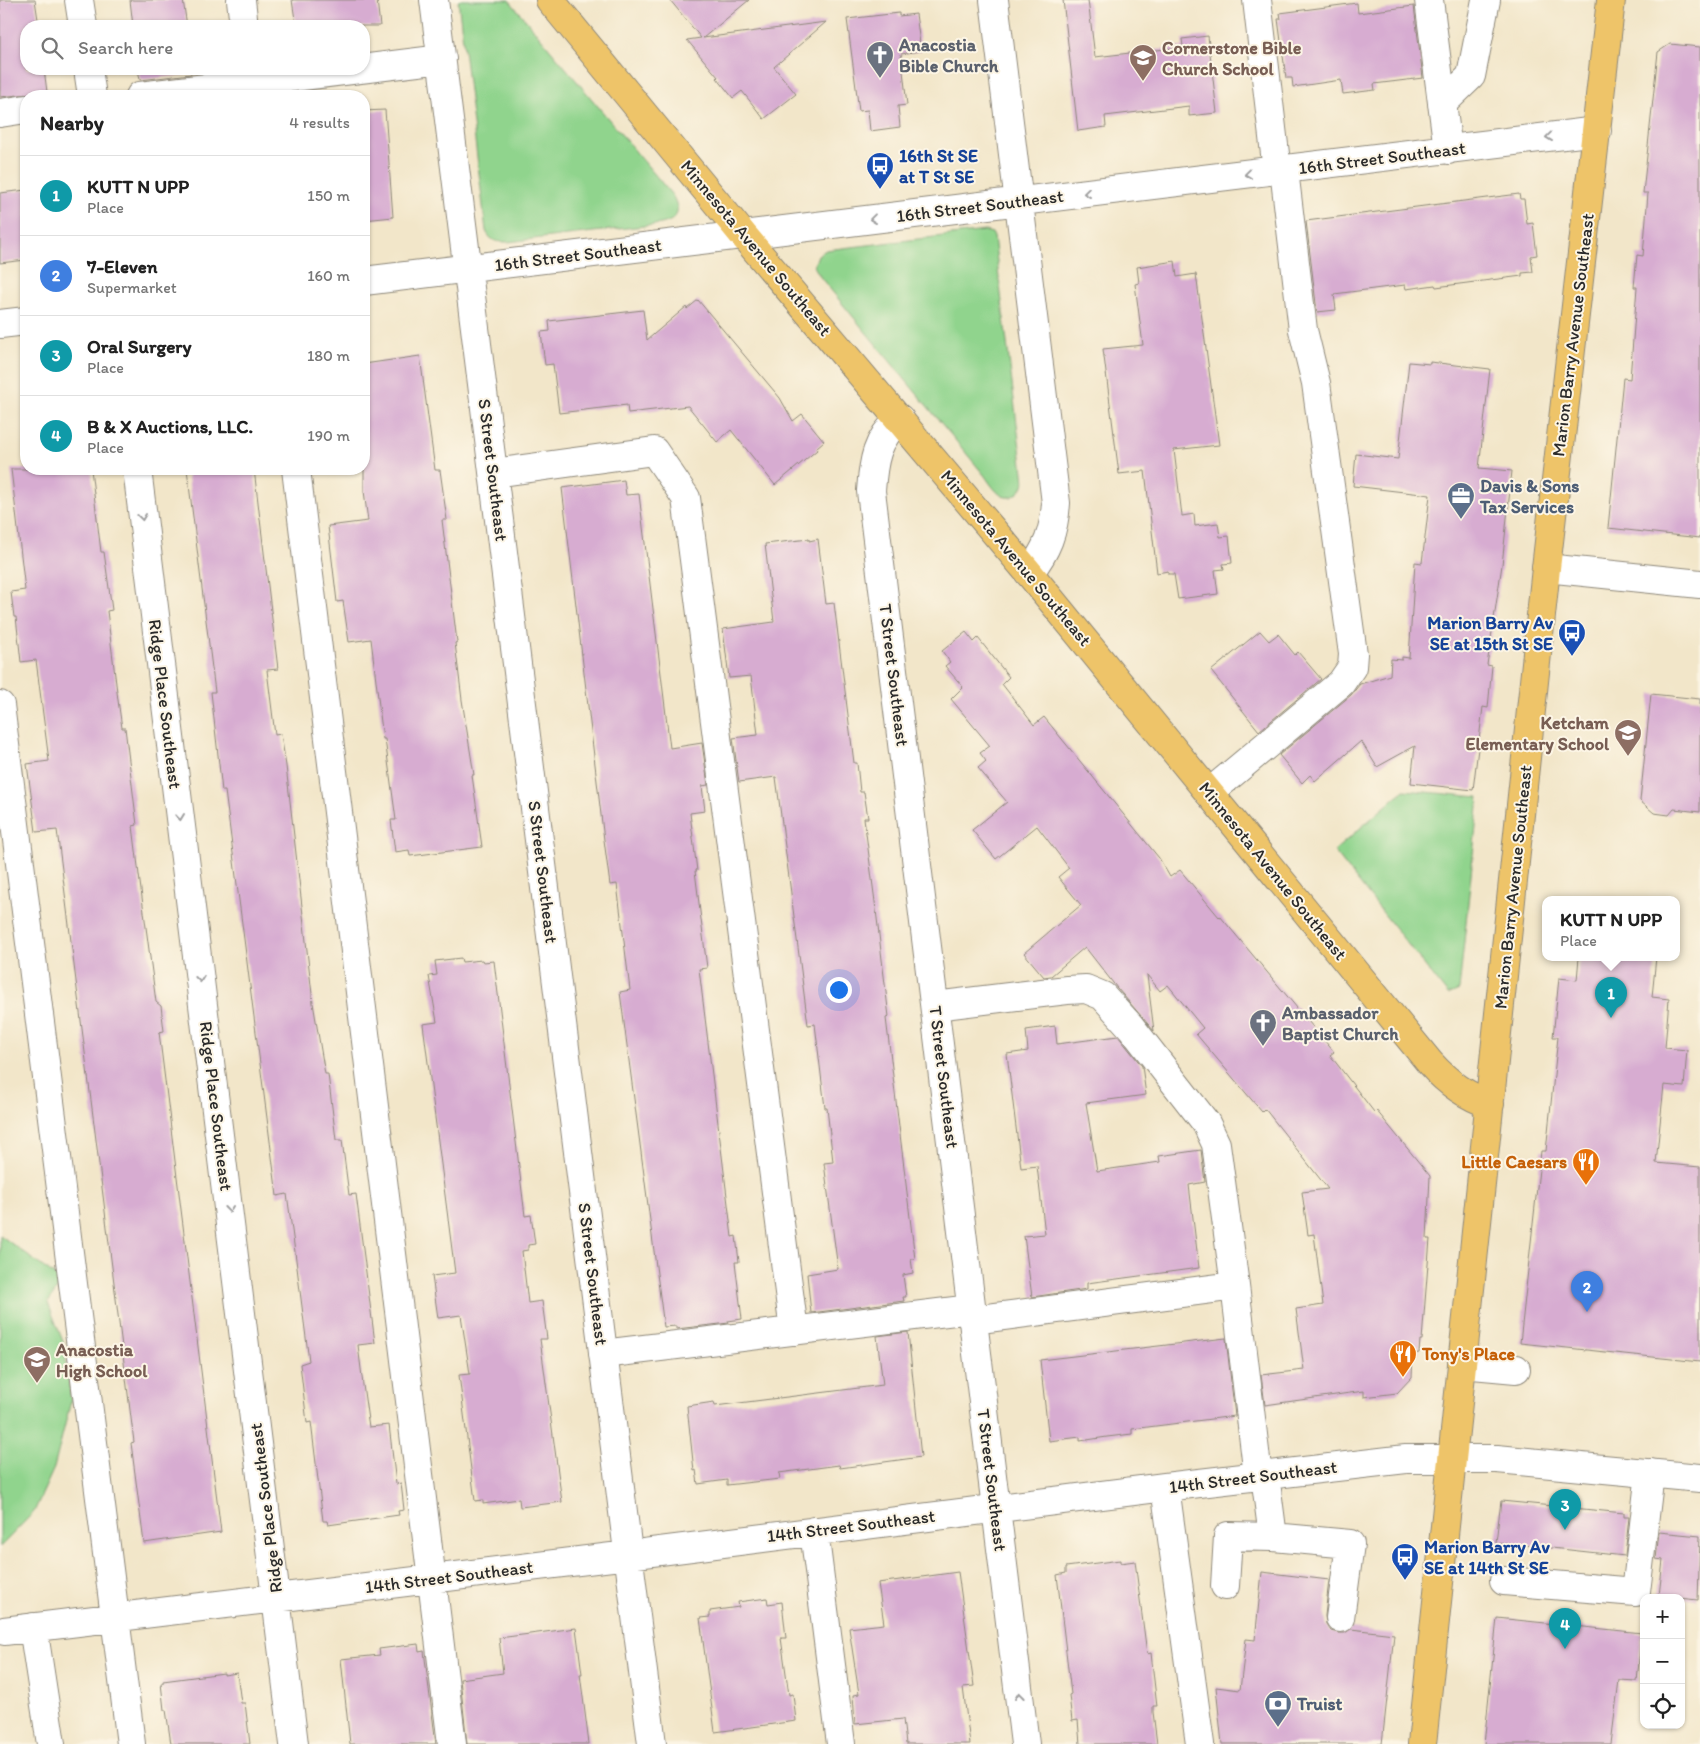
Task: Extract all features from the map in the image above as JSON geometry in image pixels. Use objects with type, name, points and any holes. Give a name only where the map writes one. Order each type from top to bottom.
[{"type":"main road","name":"Minnesota Avenue Southeast","points":[[550,0],[744,236],[1029,573],[1440,1074],[1465,1093],[1490,1104]]},
{"type":"main road","name":"Marion Barry Avenue Southeast","points":[[1422,1744],[1546,568],[1611,0]]},
{"type":"street","points":[[79,0],[82,20]]},
{"type":"street","points":[[240,0],[243,20]]},
{"type":"street","name":"S Street Southeast","points":[[434,0],[652,1744]]},
{"type":"street","points":[[994,0],[1056,503],[1055,522],[1050,541],[1041,558],[1029,573]]},
{"type":"street","points":[[1209,793],[1341,683],[1352,667],[1354,654],[1316,383],[1303,330],[1257,0]]},
{"type":"street","points":[[1429,0],[1448,150]]},
{"type":"street","points":[[1442,104],[1471,76],[1486,0]]},
{"type":"street","points":[[370,65],[442,59]]},
{"type":"street","points":[[89,75],[91,90]]},
{"type":"street","points":[[173,90],[250,76]]},
{"type":"street","points":[[0,113],[20,110]]},
{"type":"street","name":"16th Street Southeast","points":[[370,280],[1597,131]]},
{"type":"street","points":[[0,324],[20,322]]},
{"type":"street","name":"T Street Southeast","points":[[900,419],[892,426],[878,447],[872,467],[871,492],[1025,1744]]},
{"type":"street","points":[[494,472],[654,452],[686,498],[794,1331]]},
{"type":"street","name":"Ridge Place Southeast","points":[[138,475],[294,1744]]},
{"type":"street","points":[[297,475],[452,1744]]},
{"type":"street","points":[[1546,568],[1700,584]]},
{"type":"street","points":[[0,705],[131,1744]]},
{"type":"street","points":[[935,1006],[1067,990],[1086,989],[1103,996],[1131,1027],[1206,1122],[1216,1144],[1262,1476],[1273,1537]]},
{"type":"street","points":[[603,1354],[794,1331],[972,1315],[1235,1286]]},
{"type":"street","points":[[1462,1364],[1516,1369]]},
{"type":"street","name":"14th Street Southeast","points":[[4,1631],[1165,1487],[1406,1459],[1497,1459],[1700,1478]]},
{"type":"street","points":[[1504,1581],[1636,1592],[1650,1473]]},
{"type":"street","points":[[1165,1487],[1200,1744]]},
{"type":"street","points":[[814,1531],[841,1744]]},
{"type":"street","points":[[1225,1586],[1228,1536],[1273,1537],[1350,1544],[1340,1618]]},
{"type":"street","points":[[33,1627],[51,1744]]},
{"type":"green space","points":[[458,0],[509,0],[672,195],[677,205],[677,214],[672,220],[661,224],[508,242],[498,241],[490,237],[486,231]]},
{"type":"green space","points":[[985,231],[992,233],[994,237],[1024,481],[1019,492],[1009,497],[1001,495],[994,489],[821,278],[814,266],[818,255],[826,250]]},
{"type":"green space","points":[[1404,790],[1479,797],[1459,990],[1448,995],[1334,851]]},
{"type":"green space","points":[[0,1235],[62,1281],[48,1303],[64,1344],[71,1401],[54,1468],[34,1512],[0,1547]]},
{"type":"building","points":[[0,0],[35,0],[38,20],[20,20],[20,75],[45,75],[47,90],[20,90],[20,95],[0,97]]},
{"type":"building","points":[[130,0],[183,0],[186,20],[132,20]]},
{"type":"building","points":[[292,0],[377,0],[380,26],[370,26],[370,20],[295,20]]},
{"type":"building","points":[[670,0],[749,0],[703,38],[826,22],[774,67],[796,94],[764,119],[742,91],[733,98],[717,78],[687,40],[701,38]]},
{"type":"building","name":"Cornerstone Bible Church School","points":[[1063,0],[1088,0],[1095,57],[1183,47],[1182,39],[1208,36],[1217,113],[1189,116],[1189,106],[1105,116],[1106,127],[1078,131]]},
{"type":"building","points":[[1357,3],[1358,13],[1414,6],[1423,78],[1374,84],[1375,90],[1343,94],[1341,80],[1293,87],[1292,78],[1286,78],[1278,19],[1281,19],[1280,13]]},
{"type":"building","name":"Anacostia Bible Church","points":[[899,13],[899,16],[916,14],[921,51],[901,54],[907,105],[898,106],[900,127],[870,131],[868,110],[859,111],[847,19]]},
{"type":"building","points":[[1670,44],[1700,47],[1700,538],[1608,528],[1623,378],[1630,379],[1637,287],[1634,287],[1637,255],[1643,256],[1648,193],[1643,193],[1658,52]]},
{"type":"building","points":[[139,75],[182,75],[140,80]]},
{"type":"building","points":[[385,110],[393,217],[370,219],[370,111]]},
{"type":"building","points":[[20,191],[20,261],[0,263],[0,193]]},
{"type":"building","points":[[1519,194],[1520,199],[1524,199],[1527,224],[1533,223],[1537,255],[1531,256],[1533,272],[1522,273],[1522,276],[1436,287],[1435,285],[1406,289],[1405,285],[1334,294],[1336,310],[1317,312],[1306,221]]},
{"type":"building","points":[[1175,261],[1177,277],[1196,274],[1219,445],[1174,450],[1182,516],[1194,514],[1195,526],[1218,523],[1220,537],[1229,536],[1232,563],[1223,564],[1224,569],[1215,570],[1218,594],[1178,599],[1174,574],[1168,574],[1168,571],[1157,573],[1145,471],[1119,474],[1103,349],[1143,345],[1135,284],[1139,283],[1137,267]]},
{"type":"building","points":[[698,300],[780,398],[793,421],[802,414],[824,441],[816,448],[817,450],[775,485],[731,430],[717,442],[688,406],[628,413],[627,405],[559,413],[553,364],[545,365],[541,332],[550,331],[549,321],[643,310],[647,340],[686,307],[687,309]]},
{"type":"building","points":[[420,356],[435,470],[440,470],[447,520],[442,520],[457,642],[455,643],[474,775],[472,775],[482,847],[410,856],[409,850],[395,852],[391,820],[396,820],[385,739],[383,739],[371,639],[349,642],[343,601],[337,602],[328,526],[368,521],[364,475],[370,475],[370,363]]},
{"type":"building","points":[[1409,362],[1430,364],[1430,362],[1490,369],[1479,468],[1512,471],[1502,565],[1487,665],[1492,666],[1488,708],[1483,707],[1473,790],[1411,783],[1415,746],[1377,767],[1361,741],[1315,781],[1310,775],[1302,783],[1279,755],[1351,695],[1360,684],[1390,675],[1391,659],[1402,660],[1402,657],[1409,658],[1415,562],[1422,563],[1430,495],[1353,486],[1356,454],[1398,459]]},
{"type":"building","points":[[11,469],[20,469],[20,475],[92,475],[101,552],[104,552],[112,610],[107,611],[122,728],[125,728],[137,825],[133,826],[139,875],[156,1002],[161,1006],[164,1031],[159,1032],[221,1532],[144,1543],[131,1443],[134,1442],[57,830],[36,832],[27,764],[49,761],[36,660],[21,662],[16,617],[14,617],[11,592],[25,590]]},
{"type":"building","points":[[188,475],[255,475],[278,669],[267,670],[275,735],[281,734],[313,1003],[325,1074],[328,1074],[336,1140],[342,1140],[349,1195],[356,1194],[375,1343],[358,1345],[363,1385],[369,1427],[389,1425],[396,1484],[401,1483],[404,1510],[398,1511],[399,1515],[328,1525],[327,1521],[323,1521],[311,1422],[307,1423],[300,1364],[309,1361],[295,1252],[287,1194],[277,1196],[225,791],[222,791],[211,692],[215,692]]},
{"type":"building","points":[[624,480],[626,495],[639,494],[670,748],[702,743],[708,785],[702,786],[705,811],[690,813],[707,968],[699,969],[732,1237],[736,1236],[739,1262],[735,1262],[742,1319],[728,1321],[729,1323],[676,1329],[676,1326],[664,1327],[620,992],[630,990],[617,884],[610,885],[562,488]]},
{"type":"building","points":[[809,539],[809,541],[818,539],[826,604],[834,603],[854,763],[857,763],[860,792],[864,792],[868,818],[864,818],[889,1017],[886,1018],[915,1259],[911,1259],[913,1273],[903,1275],[906,1297],[903,1297],[904,1301],[811,1313],[807,1274],[838,1269],[824,1163],[833,1162],[827,1108],[825,1108],[815,1024],[808,1025],[776,777],[739,782],[733,738],[758,735],[751,676],[729,678],[723,629],[774,622],[765,544]]},
{"type":"building","points":[[1260,631],[1269,641],[1278,634],[1295,655],[1298,652],[1321,679],[1259,731],[1211,671]]},
{"type":"building","points":[[966,632],[974,642],[978,638],[1009,677],[1002,684],[1034,725],[1044,717],[1159,858],[1170,877],[1180,870],[1220,916],[1334,1052],[1330,1055],[1374,1112],[1376,1110],[1430,1176],[1427,1239],[1430,1239],[1422,1340],[1420,1340],[1419,1353],[1413,1354],[1412,1377],[1397,1393],[1364,1397],[1364,1391],[1265,1405],[1261,1375],[1304,1370],[1296,1309],[1323,1305],[1314,1234],[1308,1235],[1302,1192],[1328,1189],[1265,1109],[1262,1112],[1196,1034],[1203,1028],[1168,985],[1160,991],[1147,975],[1154,1031],[1085,947],[1051,976],[1044,977],[1024,953],[1081,905],[1058,877],[1069,868],[1037,826],[996,859],[972,830],[1007,802],[978,768],[986,761],[980,753],[990,746],[951,699],[963,687],[945,666],[950,662],[942,651]]},
{"type":"building","points":[[1651,694],[1700,699],[1700,812],[1674,809],[1669,815],[1654,813],[1640,801]]},
{"type":"building","points":[[461,958],[462,962],[494,961],[525,1216],[531,1215],[535,1244],[528,1245],[528,1250],[522,1251],[528,1303],[542,1301],[547,1339],[540,1339],[562,1502],[520,1507],[519,1499],[483,1504],[483,1500],[475,1501],[459,1375],[470,1374],[461,1315],[438,1318],[432,1276],[455,1273],[423,1024],[437,1022],[429,976],[437,975],[435,961]]},
{"type":"building","points":[[1579,961],[1656,961],[1652,997],[1669,999],[1665,1048],[1687,1050],[1684,1087],[1664,1085],[1656,1163],[1700,1167],[1700,1362],[1520,1343],[1541,1151],[1546,1151],[1558,1037],[1553,1037],[1559,978],[1577,980]]},
{"type":"building","points":[[1055,1026],[1057,1044],[1118,1036],[1142,1066],[1146,1095],[1086,1103],[1097,1171],[1160,1162],[1159,1156],[1201,1150],[1205,1182],[1189,1185],[1199,1268],[1087,1283],[1087,1289],[1032,1297],[1024,1236],[1045,1234],[1037,1166],[1021,1168],[1007,1054],[1028,1051],[1026,1030]]},
{"type":"building","points":[[908,1332],[921,1457],[840,1468],[839,1465],[779,1473],[780,1479],[727,1485],[727,1480],[698,1484],[696,1470],[694,1471],[687,1406],[714,1402],[715,1406],[883,1385],[877,1336]]},
{"type":"building","points":[[1226,1338],[1235,1416],[1132,1429],[1132,1434],[1080,1441],[1080,1437],[1049,1441],[1040,1360]]},
{"type":"building","points":[[1501,1501],[1624,1513],[1624,1517],[1629,1517],[1625,1556],[1496,1542]]},
{"type":"building","points":[[1659,1532],[1700,1536],[1698,1600],[1685,1599],[1685,1594],[1659,1594],[1663,1560],[1656,1559]]},
{"type":"building","points":[[1120,1560],[1120,1563],[1135,1561],[1147,1654],[1151,1653],[1157,1706],[1153,1706],[1153,1712],[1157,1744],[1080,1744],[1078,1720],[1072,1721],[1069,1695],[1071,1694],[1057,1575],[1066,1573],[1066,1567]]},
{"type":"building","points":[[958,1572],[974,1686],[963,1687],[970,1744],[906,1744],[903,1719],[855,1724],[853,1695],[859,1694],[849,1628],[884,1624],[878,1583]]},
{"type":"building","points":[[1262,1572],[1329,1580],[1325,1616],[1326,1624],[1331,1631],[1345,1633],[1351,1629],[1394,1634],[1382,1744],[1222,1744],[1216,1687],[1240,1690],[1246,1639],[1255,1640]]},
{"type":"building","points":[[767,1598],[768,1604],[782,1602],[786,1638],[781,1638],[789,1695],[793,1694],[796,1721],[715,1732],[700,1618],[710,1617],[710,1611],[739,1607],[738,1602]]},
{"type":"building","points":[[1497,1618],[1640,1633],[1637,1681],[1619,1680],[1611,1744],[1484,1744]]},
{"type":"building","points":[[576,1628],[589,1744],[467,1744],[460,1679],[503,1673],[499,1638]]},
{"type":"building","points":[[418,1644],[419,1652],[424,1651],[436,1744],[350,1744],[341,1659],[380,1655],[379,1649]]},
{"type":"building","points":[[224,1673],[224,1675],[237,1673],[241,1703],[245,1703],[250,1744],[171,1744],[161,1683],[163,1681]]},
{"type":"place","name":"Anacostia Bible Church","points":[[880,79]]},
{"type":"place","name":"Cornerstone Bible Church School","points":[[1143,82]]},
{"type":"place","name":"16th St SE at T St SE","points":[[880,190]]},
{"type":"place","name":"Davis & Sons Tax Services","points":[[1461,520]]},
{"type":"place","name":"Marion Barry Av SE at 15th St SE","points":[[1572,657]]},
{"type":"place","name":"Ketcham Elementary School","points":[[1628,757]]},
{"type":"place","name":"KUTT N UPP","points":[[1611,1018]]},
{"type":"place","name":"Ambassador Baptist Church","points":[[1263,1047]]},
{"type":"place","name":"Little Caesars","points":[[1586,1186]]},
{"type":"place","name":"7-Eleven","points":[[1587,1312]]},
{"type":"place","name":"Tony's Place","points":[[1403,1378]]},
{"type":"place","name":"Anacostia High School","points":[[37,1384]]},
{"type":"place","name":"Oral Surgery","points":[[1565,1530]]},
{"type":"place","name":"Marion Barry Av SE at 14th St SE","points":[[1405,1581]]},
{"type":"place","name":"B & X Auctions, LLC.","points":[[1565,1649]]},
{"type":"place","name":"Truist","points":[[1278,1728]]}]
